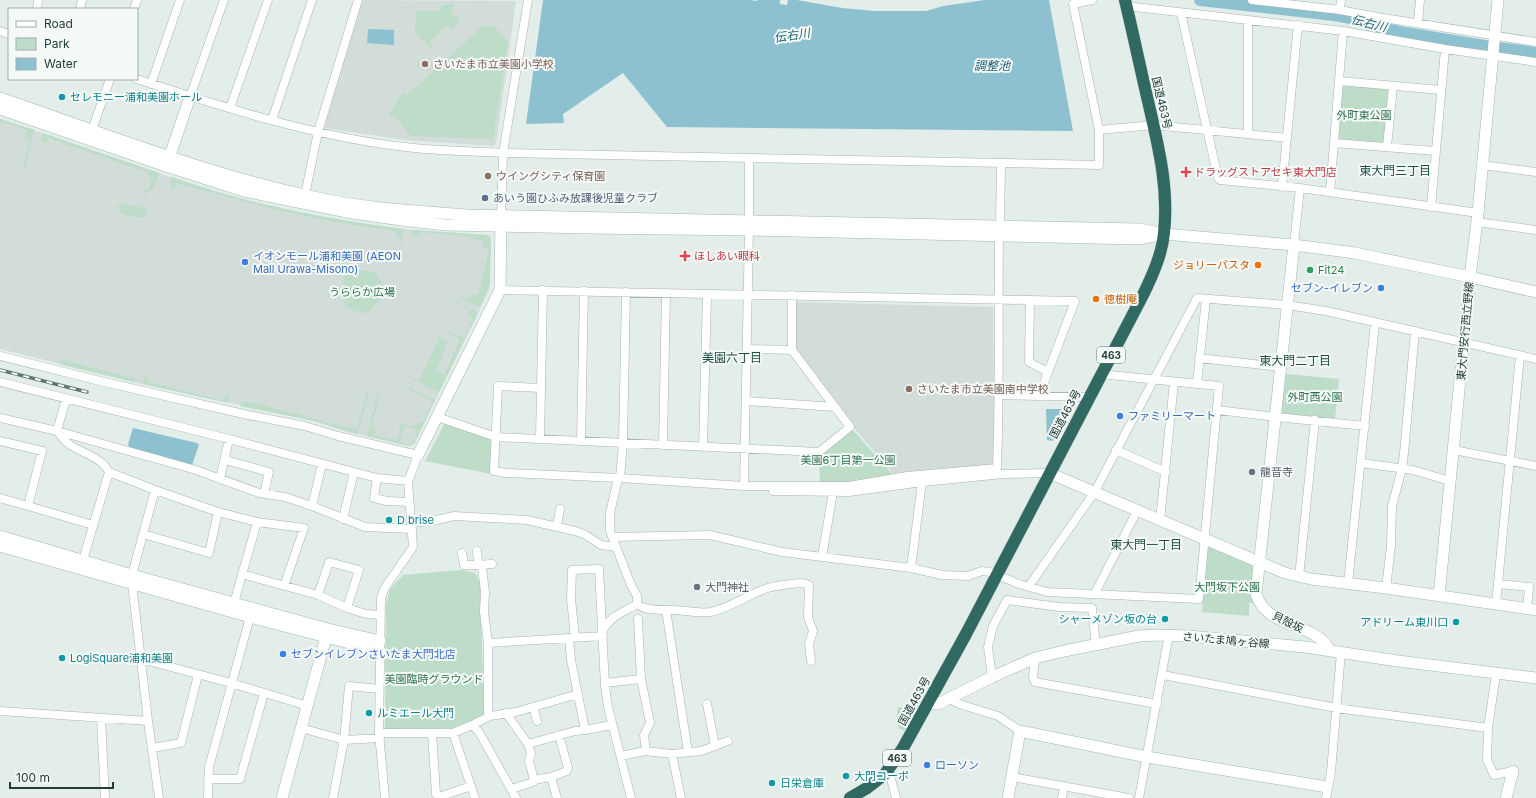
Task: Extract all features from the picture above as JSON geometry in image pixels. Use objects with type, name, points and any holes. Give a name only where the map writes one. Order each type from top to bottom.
[{"type":"highway","name":"国道463号","points":[[850,798],[885,774],[903,748],[966,634],[995,575],[1144,293],[1155,268],[1164,234],[1166,210],[1165,183],[1154,125],[1125,3]]},
{"type":"street","points":[[151,84],[180,0]]},
{"type":"street","points":[[168,162],[224,0]]},
{"type":"street","points":[[230,108],[268,0]]},
{"type":"street","points":[[272,120],[312,0]]},
{"type":"street","points":[[305,195],[318,132],[358,0]]},
{"type":"street","points":[[385,798],[379,736],[381,598],[384,589],[413,547],[408,481],[418,455],[500,290],[502,153],[528,0]]},
{"type":"street","points":[[138,79],[190,97],[318,132],[414,148],[502,153],[1099,165],[1099,130],[1073,4],[1092,0]]},
{"type":"street","points":[[1252,0],[1276,1],[1340,10],[1418,23],[1495,39],[1536,42]]},
{"type":"street","points":[[1340,10],[1341,0]]},
{"type":"street","points":[[1418,23],[1420,0]]},
{"type":"street","points":[[1498,0],[1478,218],[1470,277],[1536,292]]},
{"type":"street","points":[[1125,3],[1182,13],[1343,31],[1445,49],[1536,62]]},
{"type":"street","points":[[1182,13],[1218,178],[1220,180],[1300,188],[1431,207],[1536,230]]},
{"type":"street","points":[[1248,20],[1248,134]]},
{"type":"street","points":[[1282,187],[1298,25]]},
{"type":"street","points":[[1330,192],[1343,31]]},
{"type":"street","points":[[1431,207],[1445,49]]},
{"type":"street","points":[[92,130],[110,80]]},
{"type":"street","points":[[1339,81],[1441,90]]},
{"type":"street","points":[[1387,147],[1393,86]]},
{"type":"street","points":[[0,98],[92,130],[168,162],[244,191],[352,213],[425,223],[501,221]]},
{"type":"street","points":[[0,109],[168,162],[305,195],[379,207],[469,215],[501,221]]},
{"type":"street","points":[[1099,130],[1154,125],[1287,138]]},
{"type":"street","points":[[1334,143],[1435,151]]},
{"type":"street","points":[[744,486],[749,158]]},
{"type":"street","points":[[618,481],[744,486],[849,486],[907,476],[997,468],[999,395],[998,300],[1001,163]]},
{"type":"street","points":[[1482,165],[1536,172]]},
{"type":"street","points":[[1294,245],[1300,188]]},
{"type":"street","name":"東大門安行西立野線","points":[[501,221],[999,231],[1139,239],[1164,234],[1294,245],[1362,254],[1470,277],[1439,596]]},
{"type":"street","name":"貝殻坂","points":[[1294,245],[1276,417],[1258,563],[1256,594],[1264,609],[1273,617],[1323,640],[1336,651]]},
{"type":"street","points":[[500,290],[1075,301],[1039,396]]},
{"type":"street","points":[[540,440],[543,290]]},
{"type":"street","points":[[581,441],[584,291]]},
{"type":"street","points":[[626,292],[623,443],[618,481],[609,522],[616,547],[637,596],[636,604]]},
{"type":"street","points":[[663,445],[666,293]]},
{"type":"street","points":[[704,447],[707,294]]},
{"type":"street","points":[[437,417],[496,437],[819,452],[850,428],[792,350],[792,296]]},
{"type":"street","points":[[1029,586],[1094,493],[1197,298],[1287,305],[1326,311],[1536,359]]},
{"type":"street","points":[[1197,384],[1206,299]]},
{"type":"street","points":[[1030,300],[1029,362],[1048,372]]},
{"type":"street","points":[[1348,583],[1375,323]]},
{"type":"street","points":[[1386,588],[1391,546],[1392,506],[1402,469],[1415,331]]},
{"type":"street","points":[[747,349],[792,350]]},
{"type":"street","points":[[0,356],[111,384],[248,415],[305,426],[338,436],[418,455]]},
{"type":"street","points":[[1496,604],[1520,356]]},
{"type":"street","points":[[1199,358],[1281,367]]},
{"type":"street","points":[[613,537],[710,535],[782,552],[911,568],[931,573],[968,576],[982,571],[990,572],[1019,584],[1048,592],[1199,599],[1219,386],[1100,374]]},
{"type":"street","points":[[0,382],[229,439],[376,478],[408,481]]},
{"type":"street","points":[[1160,521],[1174,382]]},
{"type":"street","points":[[541,388],[498,386],[494,470],[506,474],[526,474],[714,489],[833,492],[849,492],[922,482],[1003,474],[1049,473],[1258,563],[1299,577],[1531,609],[1529,588],[1499,584]]},
{"type":"street","points":[[999,395],[1089,397]]},
{"type":"street","points":[[57,431],[66,399]]},
{"type":"street","points":[[746,401],[835,407]]},
{"type":"street","points":[[1217,410],[1365,426]]},
{"type":"street","points":[[0,418],[57,431],[194,469],[245,489],[286,498],[312,506],[365,527],[411,526],[454,516],[527,520],[584,534],[602,544],[616,547]]},
{"type":"street","points":[[1299,577],[1315,420]]},
{"type":"street","points":[[57,431],[66,442],[99,460],[106,466],[109,472],[218,512],[257,522],[304,528],[284,586]]},
{"type":"street","points":[[220,479],[229,439]]},
{"type":"street","points":[[0,441],[42,451],[28,506]]},
{"type":"street","points":[[1116,450],[1166,472]]},
{"type":"street","points":[[1454,450],[1536,466]]},
{"type":"street","points":[[225,460],[269,472],[264,494]]},
{"type":"street","points":[[1361,463],[1413,470],[1450,481]]},
{"type":"street","points":[[312,506],[322,464]]},
{"type":"street","points":[[83,560],[109,472]]},
{"type":"street","points":[[343,518],[354,472]]},
{"type":"street","points":[[376,478],[374,498],[387,501],[409,502]]},
{"type":"street","points":[[911,568],[922,482]]},
{"type":"street","points":[[155,490],[132,579],[148,721],[159,798]]},
{"type":"street","points":[[822,557],[833,492]]},
{"type":"street","points":[[0,498],[93,525]]},
{"type":"street","points":[[556,526],[560,509]]},
{"type":"street","points":[[1094,594],[1137,511]]},
{"type":"street","points":[[143,534],[209,552],[218,512]]},
{"type":"street","points":[[234,603],[257,522]]},
{"type":"street","points":[[0,536],[83,560],[132,579],[250,616],[380,646]]},
{"type":"street","points":[[0,546],[234,603],[327,633]]},
{"type":"street","points":[[477,552],[478,561],[482,568],[485,592],[484,612],[488,643],[488,714],[490,716]]},
{"type":"street","points":[[462,553],[464,565],[476,566],[480,564],[492,564]]},
{"type":"street","points":[[318,596],[329,562],[359,570],[347,608]]},
{"type":"street","points":[[585,730],[571,660],[574,616],[571,599],[572,570],[599,569],[605,683],[608,707],[631,798]]},
{"type":"street","points":[[242,574],[318,596],[366,614],[381,615]]},
{"type":"street","points":[[636,604],[640,607],[681,610],[694,613],[712,612],[764,589],[785,584],[803,583],[809,585],[808,617],[813,631],[809,644],[811,661]]},
{"type":"street","points":[[992,677],[988,647],[993,626],[1007,600],[1059,607],[1092,608],[1096,645]]},
{"type":"street","points":[[602,634],[609,621],[636,604]]},
{"type":"street","points":[[666,610],[688,752]]},
{"type":"street","points":[[208,798],[209,767],[250,616]]},
{"type":"street","points":[[638,619],[641,679],[650,723],[644,735],[646,751]]},
{"type":"street","points":[[282,798],[327,633]]},
{"type":"street","points":[[488,643],[572,638],[602,634]]},
{"type":"street","points":[[1139,798],[1163,675],[1169,634]]},
{"type":"street","name":"さいたま鳩ヶ谷線","points":[[928,703],[938,704],[992,677],[1036,658],[1139,636],[1169,634],[1336,651],[1496,674],[1536,678]]},
{"type":"street","points":[[950,699],[959,704],[998,716],[1020,731],[1327,793],[1331,772],[1336,708],[1336,651]]},
{"type":"street","points":[[1036,658],[1033,677],[1035,682],[1157,704]]},
{"type":"street","points":[[141,659],[231,683],[308,706]]},
{"type":"street","points":[[152,748],[181,743],[198,674]]},
{"type":"street","points":[[1496,674],[1488,728],[1486,760],[1494,775],[1513,771],[1506,798]]},
{"type":"street","points":[[1163,675],[1336,708],[1488,728]]},
{"type":"street","points":[[605,683],[641,679]]},
{"type":"street","points":[[333,798],[344,740],[349,686],[380,688]]},
{"type":"street","points":[[208,779],[240,779],[264,693]]},
{"type":"street","points":[[301,728],[344,740],[379,736],[453,733],[490,716],[533,707],[578,694]]},
{"type":"street","points":[[708,704],[715,746]]},
{"type":"street","points":[[533,707],[537,721]]},
{"type":"street","points":[[0,711],[148,721]]},
{"type":"street","points":[[506,713],[528,744],[531,753],[529,761],[534,780]]},
{"type":"street","points":[[101,718],[105,798]]},
{"type":"street","points":[[472,725],[479,732],[516,798]]},
{"type":"street","points":[[528,744],[575,731],[612,725]]},
{"type":"street","points":[[1008,798],[1020,731]]},
{"type":"street","points":[[432,733],[436,794],[439,797],[471,786]]},
{"type":"street","points":[[453,733],[475,798]]},
{"type":"street","points":[[512,789],[533,782],[534,780],[551,777],[567,771],[568,768],[559,735]]},
{"type":"street","points":[[621,756],[646,751],[672,754],[705,750],[728,741]]},
{"type":"street","points":[[672,754],[681,798]]},
{"type":"street","points":[[885,774],[891,779],[896,798]]},
{"type":"street","points":[[551,777],[557,798]]},
{"type":"street","points":[[1012,777],[1129,798]]},
{"type":"street","points":[[1062,798],[1064,786]]},
{"type":"shaded area","name":"さいたま市立美園小学校","points":[[361,0],[516,1],[496,143],[494,146],[406,140],[324,128]]},
{"type":"shaded area","name":"イオンモール浦和美園 (AEON Mall Urawa-Misono)","points":[[0,119],[176,179],[241,199],[357,223],[412,230],[488,235],[491,239],[489,290],[414,444],[409,446],[344,431],[314,421],[134,382],[0,349]]},
{"type":"shaded area","name":"さいたま市立美園南中学校","points":[[795,302],[993,307],[995,466],[896,477],[854,428],[795,350]]},
{"type":"green space","points":[[453,4],[452,17],[458,17],[458,24],[452,29],[448,25],[429,42],[433,47],[431,49],[415,32],[417,11],[438,11],[444,5]]},
{"type":"green space","points":[[482,26],[493,26],[508,41],[493,139],[411,136],[395,117],[389,114],[399,98],[405,93],[407,95]]},
{"type":"green space","name":"外町東公園","points":[[1344,84],[1389,89],[1386,144],[1338,141],[1336,138],[1341,86]]},
{"type":"green space","points":[[0,119],[35,130],[29,146],[30,149],[25,170],[23,169],[30,139],[26,138],[26,130],[0,121]]},
{"type":"green space","points":[[43,133],[159,173],[156,183],[150,191],[144,194],[144,189],[149,190],[152,178],[147,176],[148,172],[48,138],[47,142],[41,141]]},
{"type":"green space","points":[[172,177],[200,187],[258,203],[316,215],[404,229],[395,268],[401,238],[396,237],[397,231],[346,224],[285,212],[176,183],[175,188],[171,187],[170,185]]},
{"type":"green space","points":[[122,203],[143,208],[146,210],[146,215],[143,218],[140,218],[124,214],[118,207]]},
{"type":"green space","points":[[412,230],[488,235],[491,239],[490,285],[480,307],[455,295],[470,299],[472,294],[478,295],[488,255],[488,249],[482,246],[483,241],[458,235],[420,232],[419,237],[412,235]]},
{"type":"green space","name":"うららか広場","points":[[353,269],[375,273],[383,286],[380,299],[367,313],[358,312],[351,309],[344,302],[343,290],[345,275]]},
{"type":"green space","points":[[451,301],[478,313],[439,392],[413,380],[414,378],[419,381],[439,339],[435,335],[447,342],[436,371],[444,375],[459,342],[457,337],[439,327],[464,338],[473,318],[468,315],[470,310]]},
{"type":"green space","points":[[60,359],[135,379],[134,382],[59,364]]},
{"type":"green space","name":"外町西公園","points":[[1286,374],[1339,379],[1335,419],[1282,414],[1280,411],[1284,376]]},
{"type":"green space","points":[[145,375],[147,375],[146,379],[148,382],[224,401],[226,395],[229,398],[228,403],[143,384]]},
{"type":"green space","points":[[410,388],[435,400],[414,444],[409,446],[367,436],[378,393],[372,428],[376,429],[374,435],[396,441],[398,436],[402,437],[400,442],[409,445],[413,440],[415,440],[417,429],[404,426],[402,434],[398,433],[401,423],[411,426],[423,422],[433,401],[409,390]]},
{"type":"green space","points":[[367,391],[369,392],[357,434],[314,421],[240,406],[242,402],[249,402],[357,430]]},
{"type":"green space","points":[[445,423],[493,439],[491,474],[425,461]]},
{"type":"green space","name":"美園6丁目第一公園","points":[[852,429],[894,476],[848,483],[820,482],[819,455]]},
{"type":"green space","name":"大門坂下公園","points":[[1209,546],[1252,565],[1252,589],[1255,602],[1249,603],[1249,616],[1202,612],[1203,602],[1201,602],[1207,548]]},
{"type":"green space","name":"美園臨時グラウンド","points":[[462,570],[475,573],[480,582],[484,715],[452,728],[385,729],[386,604],[390,589],[403,575]]},
{"type":"green space","points":[[898,707],[909,707],[910,723],[908,730],[900,729],[898,727]]},
{"type":"water","name":"調整池","points":[[543,0],[780,0],[780,4],[787,5],[788,0],[797,0],[842,8],[875,11],[926,11],[943,6],[985,0],[1049,0],[1073,131],[667,127],[623,73],[563,114],[564,123],[526,124]]},
{"type":"water","points":[[368,29],[394,30],[394,45],[367,43]]},
{"type":"water","points":[[1046,409],[1065,409],[1053,441],[1047,440]]},
{"type":"water","points":[[133,428],[197,443],[199,445],[192,465],[129,447],[128,444]]},
{"type":"waterway","name":"伝右川","points":[[1200,0],[1334,15],[1357,19],[1372,26],[1405,33],[1536,53]]},
{"type":"railway","points":[[0,370],[87,392]]},
{"type":"place","name":"さいたま市立美園小学校","points":[[425,64]]},
{"type":"place","name":"セレモニー浦和美園ホール","points":[[62,97]]},
{"type":"place","name":"ドラッグストアセキ東大門店","points":[[1186,172]]},
{"type":"place","name":"ウイングシティ保育園","points":[[488,176]]},
{"type":"place","name":"あいう園ひふみ放課後児童クラブ","points":[[485,198]]},
{"type":"place","name":"ほしあい眼科","points":[[685,256]]},
{"type":"place","name":"イオンモール浦和美園 (AEON Mall Urawa-Misono)","points":[[245,262]]},
{"type":"place","name":"ジョリーパスタ","points":[[1258,265]]},
{"type":"place","name":"Fit24","points":[[1310,270]]},
{"type":"place","name":"セブン-イレブン","points":[[1381,288]]},
{"type":"place","name":"徳樹庵","points":[[1096,299]]},
{"type":"place","name":"さいたま市立美園南中学校","points":[[909,389]]},
{"type":"place","name":"ファミリーマート","points":[[1120,416]]},
{"type":"place","name":"龍音寺","points":[[1252,472]]},
{"type":"place","name":"D brise","points":[[389,520]]},
{"type":"place","name":"大門神社","points":[[697,587]]},
{"type":"place","name":"シャーメゾン坂の台","points":[[1165,619]]},
{"type":"place","name":"アドリーム東川口","points":[[1456,622]]},
{"type":"place","name":"セブンイレブンさいたま大門北店","points":[[283,654]]},
{"type":"place","name":"LogiSquare浦和美園","points":[[62,658]]},
{"type":"place","name":"ルミエール大門","points":[[369,713]]},
{"type":"place","name":"ローソン","points":[[927,765]]},
{"type":"place","name":"大門コーポ","points":[[846,776]]},
{"type":"place","name":"日栄倉庫","points":[[772,783]]},
{"type":"district","name":"東大門三丁目","points":[[1395,170]]},
{"type":"district","name":"美園六丁目","points":[[732,357]]},
{"type":"district","name":"東大門二丁目","points":[[1295,360]]},
{"type":"district","name":"東大門一丁目","points":[[1146,544]]}]
